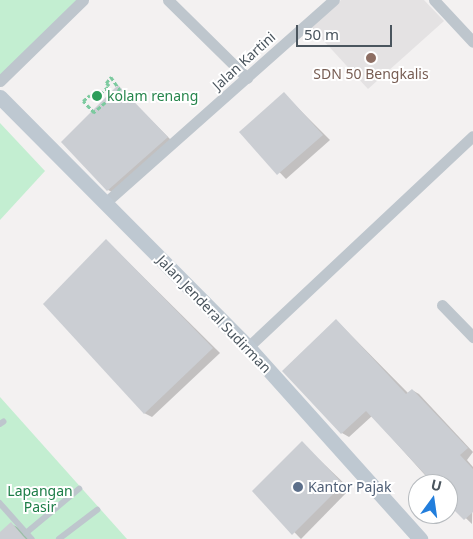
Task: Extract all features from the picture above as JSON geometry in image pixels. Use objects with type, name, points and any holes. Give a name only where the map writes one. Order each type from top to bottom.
[{"type":"street","points":[[0,81],[82,0]]},
{"type":"street","points":[[168,0],[247,78]]},
{"type":"street","name":"Jalan Kartini","points":[[105,204],[334,0]]},
{"type":"street","points":[[434,0],[473,42]]},
{"type":"street","name":"Jalan Jenderal Sudirman","points":[[0,97],[248,347],[420,539]]},
{"type":"street","points":[[248,347],[473,136]]},
{"type":"street","points":[[442,305],[473,337]]},
{"type":"lane","points":[[26,533],[79,489]]},
{"type":"lane","points":[[0,503],[32,539]]},
{"type":"lane","points":[[60,539],[97,510]]},
{"type":"path","points":[[111,77],[120,90],[94,113],[83,101],[90,95],[95,98],[109,86],[106,82],[111,77]]},
{"type":"shaded area","name":"SDN 50 Bengkalis","points":[[341,0],[424,0],[444,21],[368,89],[311,27]]},
{"type":"green space","points":[[0,0],[80,0],[0,84]]},
{"type":"green space","points":[[0,123],[45,171],[0,220]]},
{"type":"green space","name":"Lapangan Pasir","points":[[0,397],[127,539],[0,539]]},
{"type":"building","points":[[118,85],[168,137],[107,191],[61,142]]},
{"type":"building","points":[[284,92],[323,135],[277,175],[239,132]]},
{"type":"building","points":[[106,239],[213,348],[144,414],[43,304]]},
{"type":"building","points":[[336,319],[406,394],[412,389],[468,448],[460,455],[473,469],[473,512],[464,520],[458,514],[458,474],[425,474],[366,411],[341,434],[282,371]]},
{"type":"building","name":"Kantor Pajak","points":[[302,441],[343,484],[292,535],[252,491]]},
{"type":"building","points":[[11,522],[26,539],[0,539],[0,532]]},
{"type":"place","name":"SDN 50 Bengkalis","points":[[371,58]]},
{"type":"place","name":"kolam renang","points":[[97,96]]},
{"type":"place","name":"Kantor Pajak","points":[[298,487]]}]
